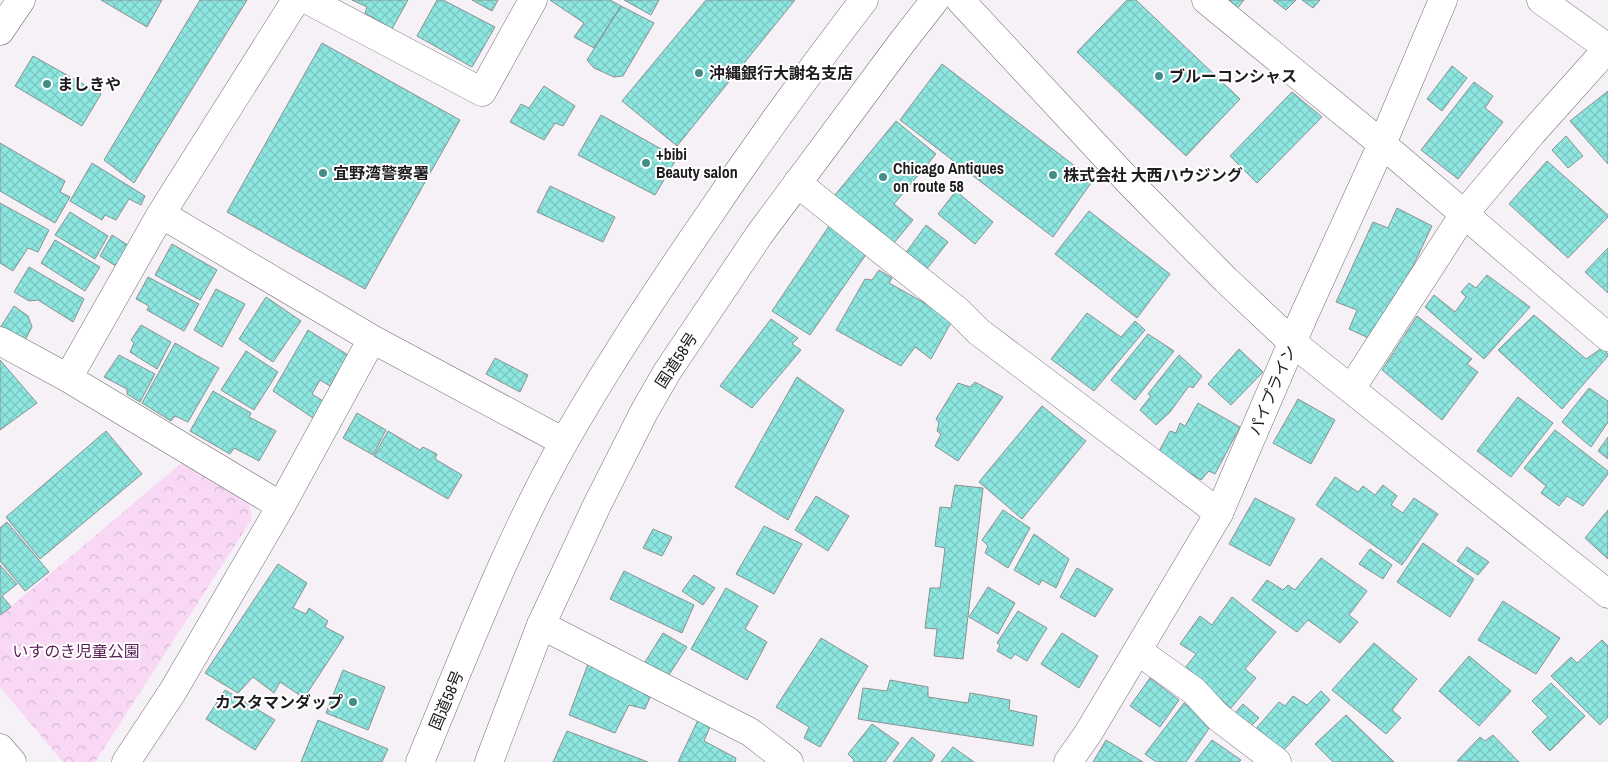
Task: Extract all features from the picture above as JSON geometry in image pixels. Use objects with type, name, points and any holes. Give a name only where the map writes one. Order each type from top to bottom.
[{"type":"main road","points":[[0,31],[20,0]]},
{"type":"main road","points":[[68,378],[161,214],[296,0]]},
{"type":"main road","points":[[308,0],[482,92],[533,0]]},
{"type":"main road","name":"国道58号","points":[[420,762],[524,519],[564,442],[649,302],[744,163],[864,0]]},
{"type":"main road","name":"国道58号","points":[[489,762],[541,624],[601,496],[644,412],[667,372],[759,235],[935,0]]},
{"type":"main road","points":[[960,0],[1133,186],[1226,280],[1292,343],[1608,594]]},
{"type":"main road","points":[[1206,0],[1382,144],[1608,337]]},
{"type":"main road","name":"パイプライン","points":[[1068,762],[1089,732],[1219,513],[1292,343],[1382,144],[1442,0]]},
{"type":"main road","points":[[1351,389],[1464,214],[1532,133],[1608,48],[1542,0]]},
{"type":"main road","points":[[797,183],[958,311],[979,332],[1219,513]]},
{"type":"main road","points":[[161,214],[372,339],[564,442]]},
{"type":"main road","points":[[126,762],[173,691],[281,506],[372,339]]},
{"type":"main road","points":[[0,341],[68,378],[281,506]]},
{"type":"main road","points":[[541,624],[750,732],[789,762]]},
{"type":"main road","points":[[1138,651],[1194,691],[1218,717],[1276,762]]},
{"type":"main road","points":[[0,748],[12,762]]},
{"type":"green space","name":"いすのき児童公園","points":[[185,460],[248,498],[252,519],[95,762],[63,762],[0,687],[0,616]]},
{"type":"building","points":[[101,0],[162,0],[147,27]]},
{"type":"building","points":[[200,0],[247,0],[134,183],[104,160]]},
{"type":"building","points":[[352,0],[408,0],[392,29],[365,13],[367,7]]},
{"type":"building","points":[[437,0],[443,0],[495,27],[472,67],[417,36]]},
{"type":"building","points":[[472,0],[498,0],[492,11]]},
{"type":"building","points":[[550,0],[610,0],[621,6],[594,48],[574,37],[584,23]]},
{"type":"building","points":[[624,0],[659,0],[651,15]]},
{"type":"building","points":[[706,0],[795,0],[677,146],[622,101]]},
{"type":"building","name":"ブルーコンシャス","points":[[1127,0],[1136,0],[1240,99],[1186,156],[1077,52]]},
{"type":"building","points":[[1221,0],[1244,0],[1236,10]]},
{"type":"building","points":[[1273,0],[1296,0],[1286,10]]},
{"type":"building","points":[[1302,0],[1320,0],[1313,8]]},
{"type":"building","points":[[621,6],[654,23],[623,76],[614,77],[594,68],[587,60]]},
{"type":"building","points":[[322,43],[460,120],[365,289],[227,212]]},
{"type":"building","points":[[33,56],[101,94],[82,126],[15,86]]},
{"type":"building","points":[[942,64],[1093,180],[1053,237],[900,120]]},
{"type":"building","points":[[1452,66],[1467,78],[1442,111],[1427,99]]},
{"type":"building","points":[[1474,82],[1493,96],[1485,108],[1503,122],[1458,179],[1421,150]]},
{"type":"building","points":[[544,86],[575,106],[563,126],[555,123],[544,140],[510,122],[521,104],[529,108]]},
{"type":"building","points":[[1608,91],[1608,164],[1570,121]]},
{"type":"building","points":[[1292,92],[1322,117],[1257,183],[1230,156]]},
{"type":"building","points":[[601,115],[677,158],[655,195],[578,155]]},
{"type":"building","name":"Chicago Antiques on route 58","points":[[896,121],[936,154],[894,204],[913,220],[889,249],[830,201]]},
{"type":"building","points":[[1566,136],[1583,156],[1568,168],[1552,150]]},
{"type":"building","points":[[0,143],[65,181],[60,192],[70,197],[55,223],[0,191]]},
{"type":"building","points":[[1547,161],[1608,215],[1568,258],[1509,204]]},
{"type":"building","points":[[92,163],[145,196],[141,205],[129,199],[116,220],[105,215],[102,220],[70,201]]},
{"type":"building","points":[[550,186],[615,217],[603,242],[537,212]]},
{"type":"building","points":[[956,191],[993,222],[975,244],[938,214]]},
{"type":"building","points":[[0,203],[49,230],[38,252],[28,248],[13,271],[0,263]]},
{"type":"building","points":[[1397,208],[1432,226],[1377,342],[1349,329],[1357,310],[1336,302],[1373,222],[1388,228]]},
{"type":"building","points":[[1089,211],[1170,274],[1137,318],[1055,254]]},
{"type":"building","points":[[70,212],[108,236],[95,259],[55,235]]},
{"type":"building","points":[[926,225],[948,242],[926,270],[905,254]]},
{"type":"building","points":[[829,226],[867,253],[810,335],[772,311]]},
{"type":"building","points":[[112,235],[134,249],[122,270],[100,256]]},
{"type":"building","points":[[55,240],[100,267],[85,291],[41,263]]},
{"type":"building","points":[[172,244],[217,270],[200,300],[155,275]]},
{"type":"building","points":[[1608,248],[1608,293],[1585,272]]},
{"type":"building","points":[[29,267],[84,299],[73,322],[38,300],[29,301],[14,292]]},
{"type":"building","points":[[879,270],[892,278],[889,283],[953,319],[931,359],[915,347],[901,366],[836,330],[865,279],[872,280]]},
{"type":"building","points":[[1487,275],[1530,307],[1484,359],[1425,307],[1434,295],[1455,312],[1466,297],[1461,292],[1469,283],[1476,288]]},
{"type":"building","points":[[148,277],[199,304],[184,331],[147,310],[149,306],[136,299]]},
{"type":"building","points":[[216,289],[245,304],[222,347],[194,330]]},
{"type":"building","points":[[266,297],[301,321],[273,362],[239,339]]},
{"type":"building","points":[[14,306],[28,316],[32,327],[24,342],[0,328]]},
{"type":"building","points":[[1087,313],[1121,337],[1135,321],[1145,330],[1094,391],[1051,359]]},
{"type":"building","points":[[1534,315],[1586,359],[1602,348],[1608,354],[1562,409],[1498,350]]},
{"type":"building","points":[[1417,316],[1472,359],[1467,364],[1478,372],[1442,420],[1382,370]]},
{"type":"building","points":[[771,319],[798,338],[792,344],[801,350],[752,408],[720,386]]},
{"type":"building","points":[[141,325],[171,342],[157,369],[130,352],[134,343],[131,340]]},
{"type":"building","points":[[308,330],[348,355],[330,386],[320,380],[312,394],[323,401],[313,418],[273,391]]},
{"type":"building","points":[[1148,334],[1174,351],[1135,400],[1111,380]]},
{"type":"building","points":[[175,343],[219,368],[188,422],[175,416],[171,421],[142,403]]},
{"type":"building","points":[[1239,349],[1263,372],[1231,405],[1208,384]]},
{"type":"building","points":[[246,351],[278,372],[254,410],[221,390]]},
{"type":"building","points":[[119,355],[155,374],[140,402],[127,394],[127,389],[104,377]]},
{"type":"building","points":[[1179,355],[1202,376],[1193,388],[1189,386],[1170,412],[1156,425],[1140,410],[1151,396],[1148,394]]},
{"type":"building","points":[[495,358],[528,375],[520,392],[486,374]]},
{"type":"building","points":[[0,360],[37,403],[0,430]]},
{"type":"building","points":[[797,377],[844,410],[788,520],[735,487]]},
{"type":"building","points":[[975,382],[1003,397],[958,461],[935,446],[941,434],[937,431],[939,423],[936,419],[958,383],[970,387]]},
{"type":"building","points":[[1589,388],[1608,401],[1608,422],[1591,447],[1562,422]]},
{"type":"building","points":[[213,391],[251,413],[249,417],[276,431],[259,461],[234,448],[230,454],[190,431]]},
{"type":"building","points":[[1518,397],[1553,423],[1511,477],[1477,451]]},
{"type":"building","points":[[1298,399],[1335,420],[1311,464],[1273,443]]},
{"type":"building","points":[[1198,403],[1240,427],[1215,474],[1209,471],[1201,480],[1158,453],[1170,431],[1176,433],[1180,423],[1185,426]]},
{"type":"building","points":[[1042,406],[1086,441],[1022,519],[979,482]]},
{"type":"building","points":[[357,413],[386,430],[373,455],[343,438]]},
{"type":"building","points":[[1555,430],[1608,471],[1608,474],[1583,506],[1567,496],[1559,506],[1541,493],[1546,486],[1524,468]]},
{"type":"building","points":[[106,431],[142,474],[40,559],[6,517]]},
{"type":"building","points":[[388,431],[420,450],[423,447],[437,454],[435,459],[462,475],[448,499],[374,456]]},
{"type":"building","points":[[1608,437],[1608,459],[1598,451]]},
{"type":"building","points":[[1335,477],[1358,492],[1363,486],[1375,495],[1383,485],[1397,496],[1391,505],[1403,513],[1414,498],[1438,514],[1402,565],[1316,505]]},
{"type":"building","points":[[955,485],[983,488],[963,659],[934,656],[937,629],[925,628],[930,588],[940,588],[945,548],[935,546],[940,507],[951,508]]},
{"type":"building","points":[[816,496],[849,516],[828,551],[795,530]]},
{"type":"building","points":[[1255,498],[1295,519],[1270,566],[1229,544]]},
{"type":"building","points":[[1003,510],[1030,528],[1008,568],[985,553],[988,546],[982,540]]},
{"type":"building","points":[[1608,510],[1608,559],[1585,538]]},
{"type":"building","points":[[7,522],[49,572],[25,591],[0,561],[0,528]]},
{"type":"building","points":[[764,526],[802,544],[774,594],[736,574]]},
{"type":"building","points":[[653,529],[672,537],[662,556],[643,548]]},
{"type":"building","points":[[1034,534],[1069,559],[1056,588],[1042,580],[1039,585],[1014,570]]},
{"type":"building","points":[[1423,543],[1474,579],[1450,617],[1397,582]]},
{"type":"building","points":[[1467,547],[1489,562],[1478,575],[1457,561]]},
{"type":"building","points":[[1370,549],[1392,565],[1383,579],[1359,564]]},
{"type":"building","points":[[1321,558],[1367,591],[1349,615],[1358,622],[1340,643],[1308,620],[1297,632],[1252,600],[1267,580],[1283,590],[1288,585],[1295,590]]},
{"type":"building","points":[[278,564],[307,583],[293,608],[306,614],[309,608],[328,621],[325,627],[344,637],[304,698],[280,682],[274,693],[253,677],[238,693],[205,673]]},
{"type":"building","points":[[0,565],[17,584],[2,596],[11,607],[0,615]]},
{"type":"building","points":[[1077,568],[1113,589],[1095,617],[1060,597]]},
{"type":"building","points":[[624,571],[694,605],[682,633],[610,599]]},
{"type":"building","points":[[694,575],[715,588],[703,605],[682,591]]},
{"type":"building","points":[[988,587],[1015,603],[998,634],[969,617]]},
{"type":"building","points":[[726,588],[758,606],[745,629],[767,642],[747,680],[691,649]]},
{"type":"building","points":[[1232,597],[1276,632],[1245,669],[1256,678],[1231,708],[1185,668],[1196,654],[1180,644],[1200,616],[1212,625]]},
{"type":"building","points":[[1503,601],[1560,638],[1536,674],[1478,640]]},
{"type":"building","points":[[1018,611],[1047,628],[1027,661],[1015,654],[1011,659],[997,651],[1000,645],[997,643]]},
{"type":"building","points":[[663,633],[687,647],[665,681],[642,667]]},
{"type":"building","points":[[1062,633],[1098,656],[1079,688],[1041,664]]},
{"type":"building","points":[[821,638],[868,666],[820,747],[804,738],[809,727],[776,707]]},
{"type":"building","points":[[1602,640],[1608,646],[1608,717],[1600,725],[1551,676],[1571,657],[1577,663]]},
{"type":"building","points":[[1374,643],[1417,679],[1392,710],[1401,718],[1386,734],[1332,690]]},
{"type":"building","points":[[1469,656],[1511,691],[1479,726],[1439,691]]},
{"type":"building","points":[[588,664],[651,695],[645,709],[629,705],[615,733],[569,715]]},
{"type":"building","points":[[343,670],[385,687],[368,730],[326,713]]},
{"type":"building","points":[[1150,678],[1179,700],[1160,727],[1130,706]]},
{"type":"building","points":[[890,680],[928,687],[928,697],[968,703],[970,693],[1010,700],[1009,710],[1037,716],[1033,746],[858,719],[863,688],[887,691]]},
{"type":"building","points":[[1551,683],[1585,716],[1550,751],[1532,732],[1548,717],[1532,701]]},
{"type":"building","points":[[225,690],[275,720],[255,750],[206,719]]},
{"type":"building","points":[[1321,691],[1330,700],[1281,753],[1254,731],[1279,702],[1285,706],[1293,696],[1307,705]]},
{"type":"building","points":[[1184,703],[1212,724],[1186,762],[1156,762],[1145,754]]},
{"type":"building","points":[[1243,704],[1259,718],[1249,728],[1233,715]]},
{"type":"building","points":[[1346,715],[1394,762],[1333,762],[1315,744]]},
{"type":"building","points":[[318,720],[388,749],[382,762],[301,762]]},
{"type":"building","points":[[698,720],[710,727],[704,741],[736,758],[735,762],[678,762]]},
{"type":"building","points":[[872,724],[899,743],[885,762],[853,762],[854,760],[848,754]]},
{"type":"building","points":[[567,731],[648,762],[553,762]]},
{"type":"building","points":[[1493,735],[1519,762],[1457,761],[1480,737],[1485,741]]},
{"type":"building","points":[[912,737],[935,755],[931,762],[893,762]]},
{"type":"building","points":[[1106,740],[1143,762],[1093,762]]},
{"type":"building","points":[[1212,740],[1241,760],[1239,762],[1195,762]]},
{"type":"building","points":[[953,747],[974,762],[941,762]]},
{"type":"place","name":"沖縄銀行大謝名支店","points":[[699,73]]},
{"type":"place","name":"ブルーコンシャス","points":[[1159,76]]},
{"type":"place","name":"ましきや","points":[[47,84]]},
{"type":"place","name":"+bibi Beauty salon","points":[[646,163]]},
{"type":"place","name":"宜野湾警察署","points":[[323,173]]},
{"type":"place","name":"株式会社 大西ハウジング","points":[[1053,175]]},
{"type":"place","name":"Chicago Antiques on route 58","points":[[883,177]]},
{"type":"place","name":"カスタマンダップ","points":[[353,702]]}]
